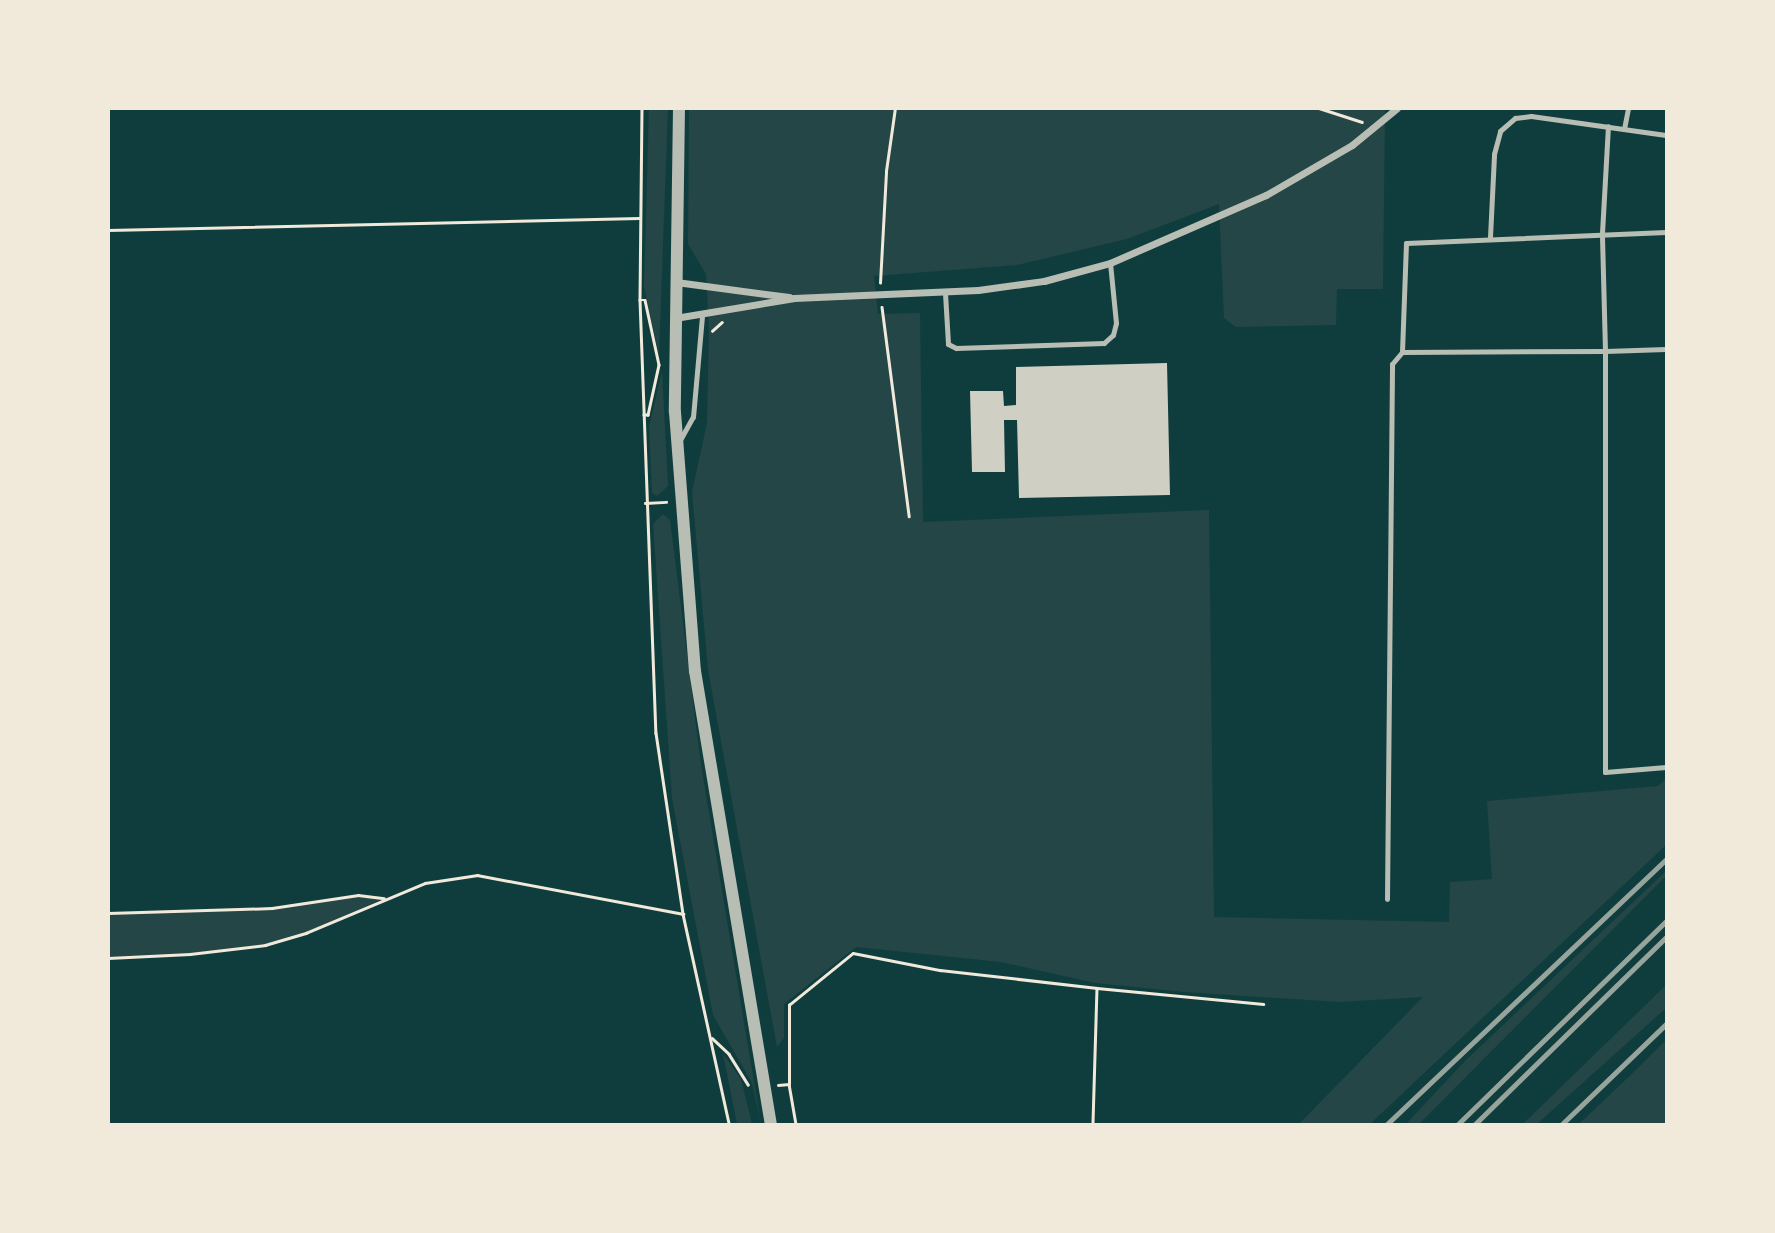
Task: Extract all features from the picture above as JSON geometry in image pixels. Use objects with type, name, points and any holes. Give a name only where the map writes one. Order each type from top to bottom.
[{"type":"street","points":[[679,108],[675,282],[676,446],[695,671],[736,931],[771,1125]]},
{"type":"street","points":[[675,318],[702,317],[794,298],[945,293],[1044,281],[1110,264],[1266,195],[1375,126],[1397,108]]},
{"type":"street","points":[[675,282],[794,298]]},
{"type":"lane","points":[[1490,236],[1494,154],[1500,131],[1515,118],[1518,108]]},
{"type":"lane","points":[[1624,129],[1628,108]]},
{"type":"lane","points":[[1515,118],[1531,116],[1667,135]]},
{"type":"lane","points":[[1608,126],[1602,233],[1605,351],[1605,772],[1667,766]]},
{"type":"lane","points":[[1387,899],[1392,364],[1402,352],[1406,243],[1490,236],[1667,232]]},
{"type":"lane","points":[[945,293],[948,344],[956,348],[1104,343],[1113,335],[1116,323],[1110,264]]},
{"type":"lane","points":[[676,446],[693,417],[702,317]]},
{"type":"lane","points":[[1402,352],[1667,349]]},
{"type":"path","points":[[642,108],[640,300],[645,503],[656,733],[683,914],[729,1125]]},
{"type":"path","points":[[895,108],[886,171],[881,294],[909,516]]},
{"type":"path","points":[[1319,108],[1375,126]]},
{"type":"path","points":[[108,230],[639,218]]},
{"type":"path","points":[[640,300],[645,300],[659,365],[648,415],[643,415]]},
{"type":"path","points":[[645,503],[680,500]]},
{"type":"path","points":[[108,958],[190,954],[265,944],[306,933],[384,898],[449,877],[477,875],[683,914]]},
{"type":"path","points":[[108,913],[272,908],[358,895],[384,898]]},
{"type":"path","points":[[796,1125],[789,1084],[789,1005],[853,953],[940,970],[1263,1004]]},
{"type":"path","points":[[1093,1125],[1097,988]]},
{"type":"path","points":[[712,1038],[729,1054],[749,1086]]},
{"type":"path","points":[[765,1087],[789,1084]]},
{"type":"shaded area","points":[[649,108],[668,109],[659,355],[644,287]]},
{"type":"shaded area","points":[[689,109],[1385,109],[1383,289],[1337,289],[1336,325],[1236,327],[1224,318],[1219,204],[1127,239],[1017,265],[874,276],[878,314],[920,313],[923,522],[1209,510],[1214,917],[1449,922],[1450,882],[1492,879],[1487,801],[1658,786],[1666,779],[1666,845],[1370,1124],[1299,1124],[1423,997],[1339,1002],[1184,992],[1095,983],[1001,962],[856,947],[784,1004],[784,1038],[777,1047],[708,670],[692,492],[707,423],[709,328],[706,274],[688,244]]},
{"type":"shaded area","points":[[662,371],[668,486],[657,496],[652,493],[649,427]]},
{"type":"shaded area","points":[[663,514],[670,520],[701,765],[761,1124],[752,1083],[713,1015],[672,798],[653,524]]},
{"type":"shaded area","points":[[1666,871],[1666,876],[1419,1124],[1406,1124],[1465,1061]]},
{"type":"shaded area","points":[[358,895],[384,898],[306,933],[265,945],[190,954],[109,958],[108,913],[272,908]]},
{"type":"shaded area","points":[[1666,985],[1666,1008],[1537,1124],[1523,1124]]},
{"type":"shaded area","points":[[1666,1040],[1666,1124],[1579,1124],[1638,1068]]},
{"type":"shaded area","points":[[723,1054],[741,1079],[752,1124],[737,1124]]},
{"type":"building","points":[[1167,363],[1170,495],[1019,498],[1017,420],[1004,420],[1005,472],[972,472],[970,391],[1003,391],[1004,406],[1016,405],[1016,367]]},
{"type":"railway","points":[[1387,1124],[1666,859]]},
{"type":"railway","points":[[1458,1124],[1666,921]]},
{"type":"railway","points":[[1475,1124],[1666,937]]},
{"type":"railway","points":[[1562,1124],[1666,1024]]}]
